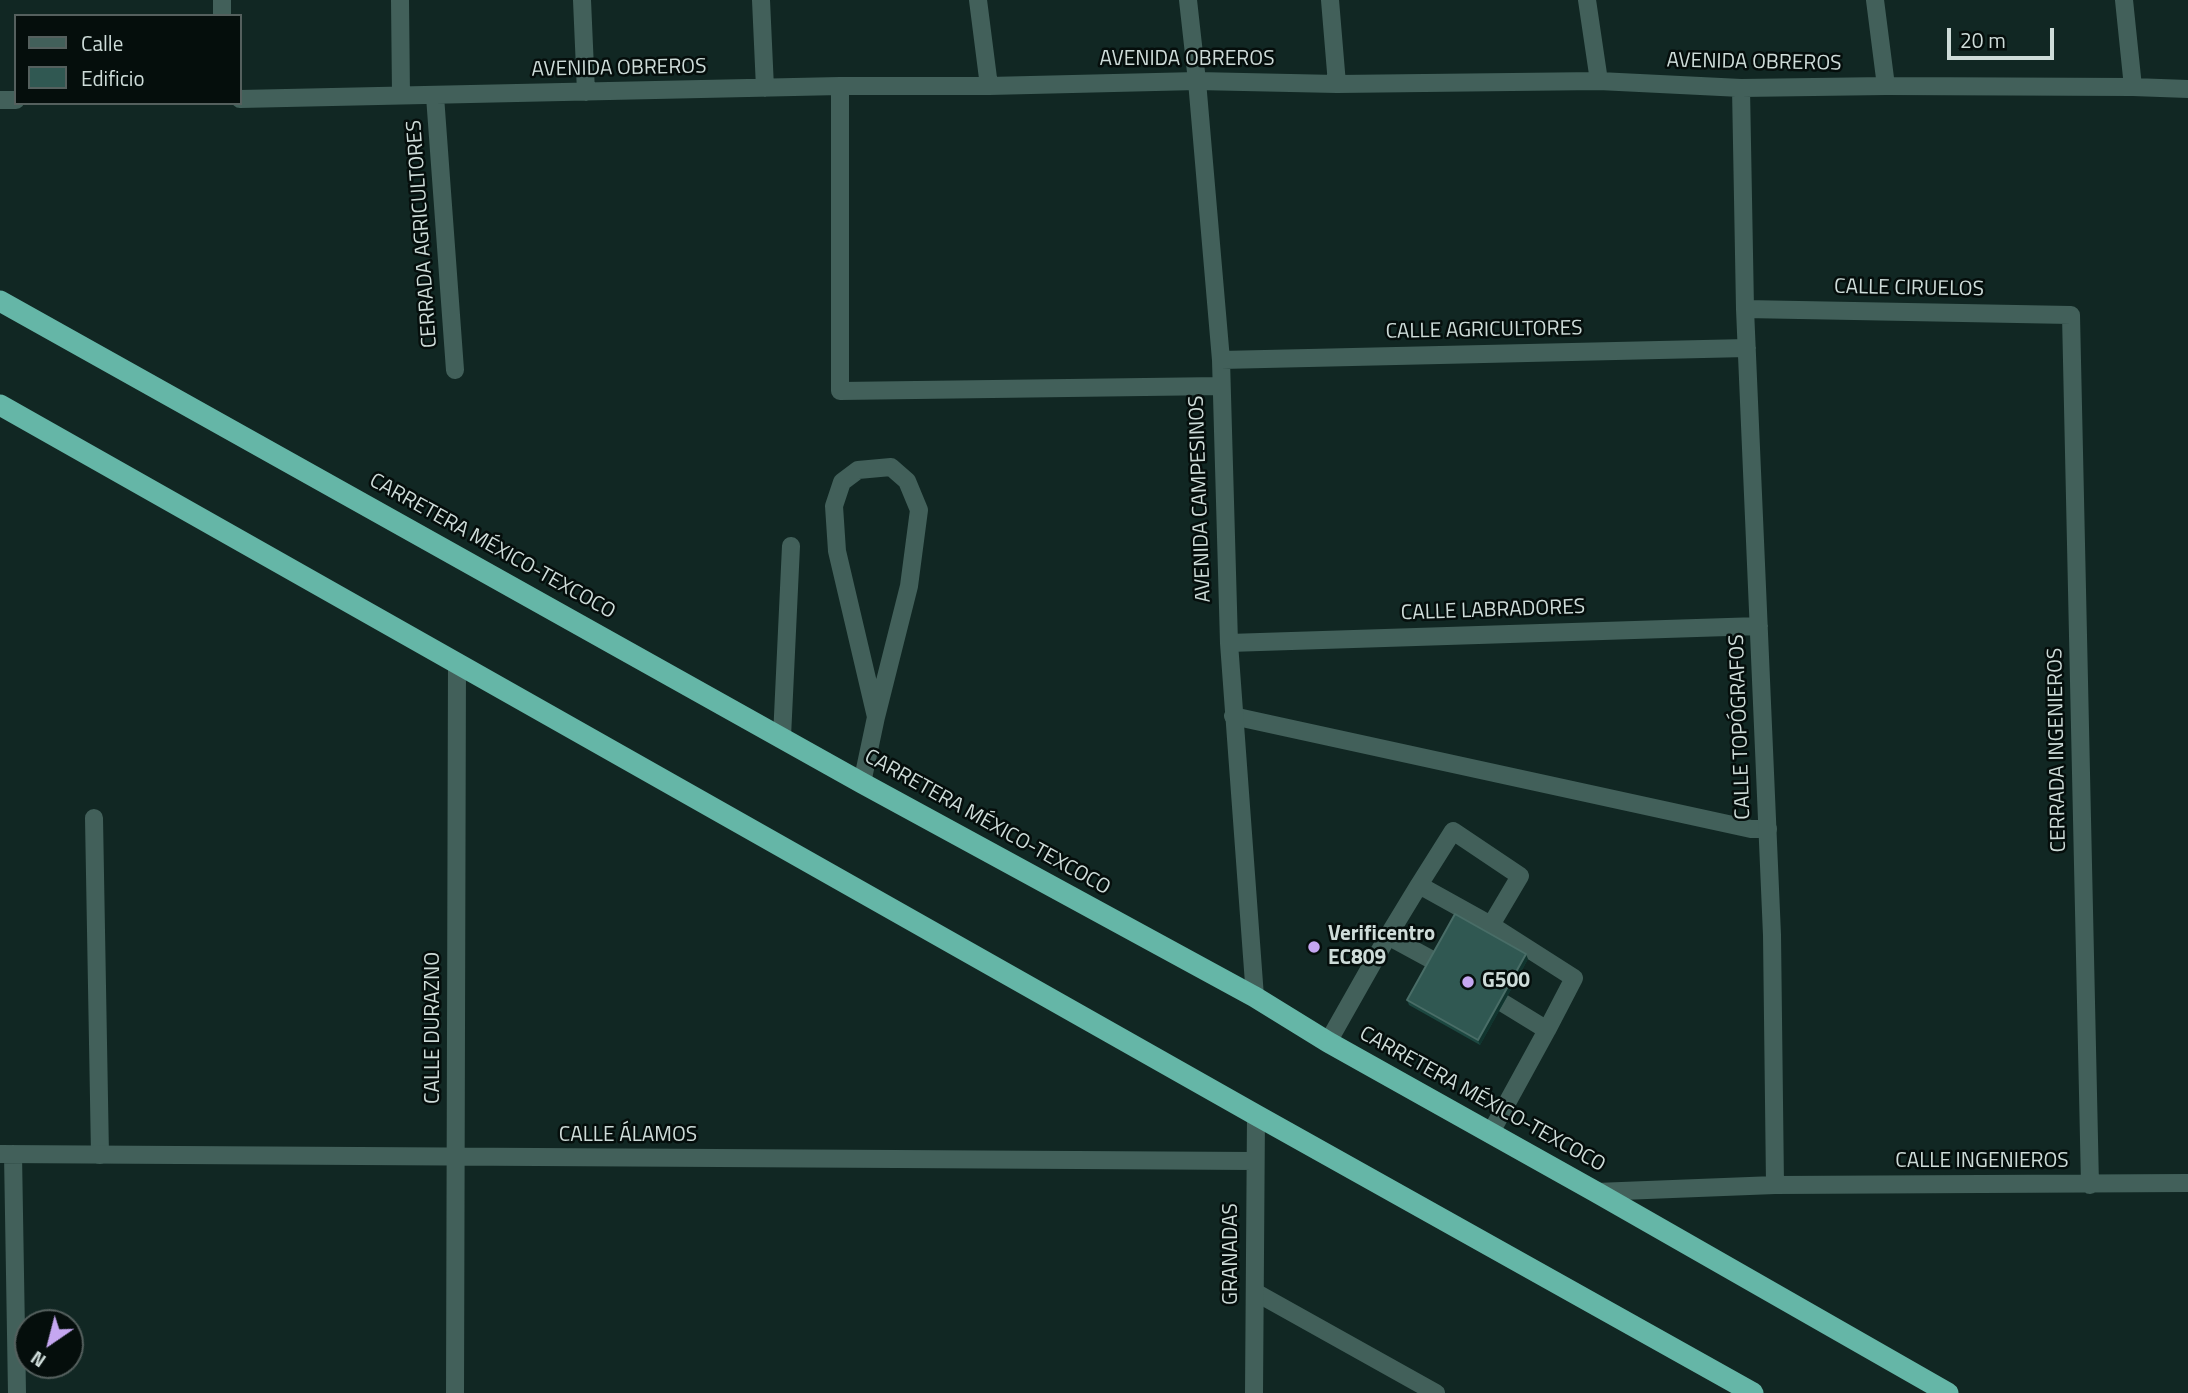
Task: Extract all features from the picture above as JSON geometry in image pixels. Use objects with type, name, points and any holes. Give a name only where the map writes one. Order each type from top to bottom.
[{"type":"highway","name":"CARRETERA MÉXICO-TEXCOCO","points":[[0,301],[862,783],[1255,997],[1328,1042],[1948,1393]]},
{"type":"highway","points":[[0,405],[1256,1115],[1754,1393]]},
{"type":"street","points":[[400,0],[401,95]]},
{"type":"street","points":[[582,0],[586,92]]},
{"type":"street","points":[[761,0],[765,88]]},
{"type":"street","points":[[978,0],[989,86]]},
{"type":"street","name":"AVENIDA CAMPESINOS","points":[[1188,0],[1221,360],[1228,643],[1255,997]]},
{"type":"street","points":[[1329,0],[1337,84]]},
{"type":"street","points":[[1587,0],[1599,81]]},
{"type":"street","points":[[1875,0],[1886,86]]},
{"type":"street","points":[[2124,0],[2133,87]]},
{"type":"street","name":"AVENIDA OBREROS","points":[[242,99],[1197,81],[1337,84],[1599,81],[1741,88],[1886,86],[2188,89]]},
{"type":"street","points":[[840,86],[840,391],[1221,386]]},
{"type":"street","name":"CALLE TOPÓGRAFOS","points":[[1741,88],[1745,309],[1772,935],[1775,1185]]},
{"type":"street","name":"CERRADA AGRICULTORES","points":[[435,96],[455,370]]},
{"type":"street","name":"CALLE CIRUELOS","points":[[1745,309],[2071,315]]},
{"type":"street","name":"CERRADA INGENIEROS","points":[[2071,315],[2090,1185]]},
{"type":"street","name":"CALLE AGRICULTORES","points":[[1221,360],[1747,348]]},
{"type":"street","points":[[862,783],[909,586],[919,510],[907,481],[891,467],[858,470],[842,482],[834,506],[836,551],[876,717]]},
{"type":"street","points":[[782,737],[791,546]]},
{"type":"street","name":"CALLE LABRADORES","points":[[1228,643],[1759,626]]},
{"type":"street","name":"CALLE DURAZNO","points":[[455,1393],[457,663]]},
{"type":"street","points":[[1233,716],[1751,829],[1768,829]]},
{"type":"street","points":[[94,818],[100,1155]]},
{"type":"street","points":[[1328,1042],[1388,936],[1453,831],[1520,876],[1490,925]]},
{"type":"street","points":[[1419,885],[1490,925],[1574,978],[1490,1134]]},
{"type":"street","points":[[1388,936],[1434,961]]},
{"type":"street","points":[[1503,1003],[1547,1030]]},
{"type":"street","name":"GRANADAS","points":[[1254,1393],[1256,1115]]},
{"type":"street","points":[[7,1154],[17,1393]]},
{"type":"street","name":"CALLE ÁLAMOS","points":[[7,1154],[1255,1161]]},
{"type":"street","name":"CALLE INGENIEROS","points":[[1775,1185],[2188,1183]]},
{"type":"street","points":[[1596,1192],[1775,1185]]},
{"type":"street","points":[[1255,1292],[1436,1393]]},
{"type":"building","name":"G500","points":[[1455,914],[1526,954],[1478,1040],[1407,1000]]},
{"type":"place","name":"Verificentro EC809","points":[[1314,947]]},
{"type":"place","name":"G500","points":[[1468,982]]}]
